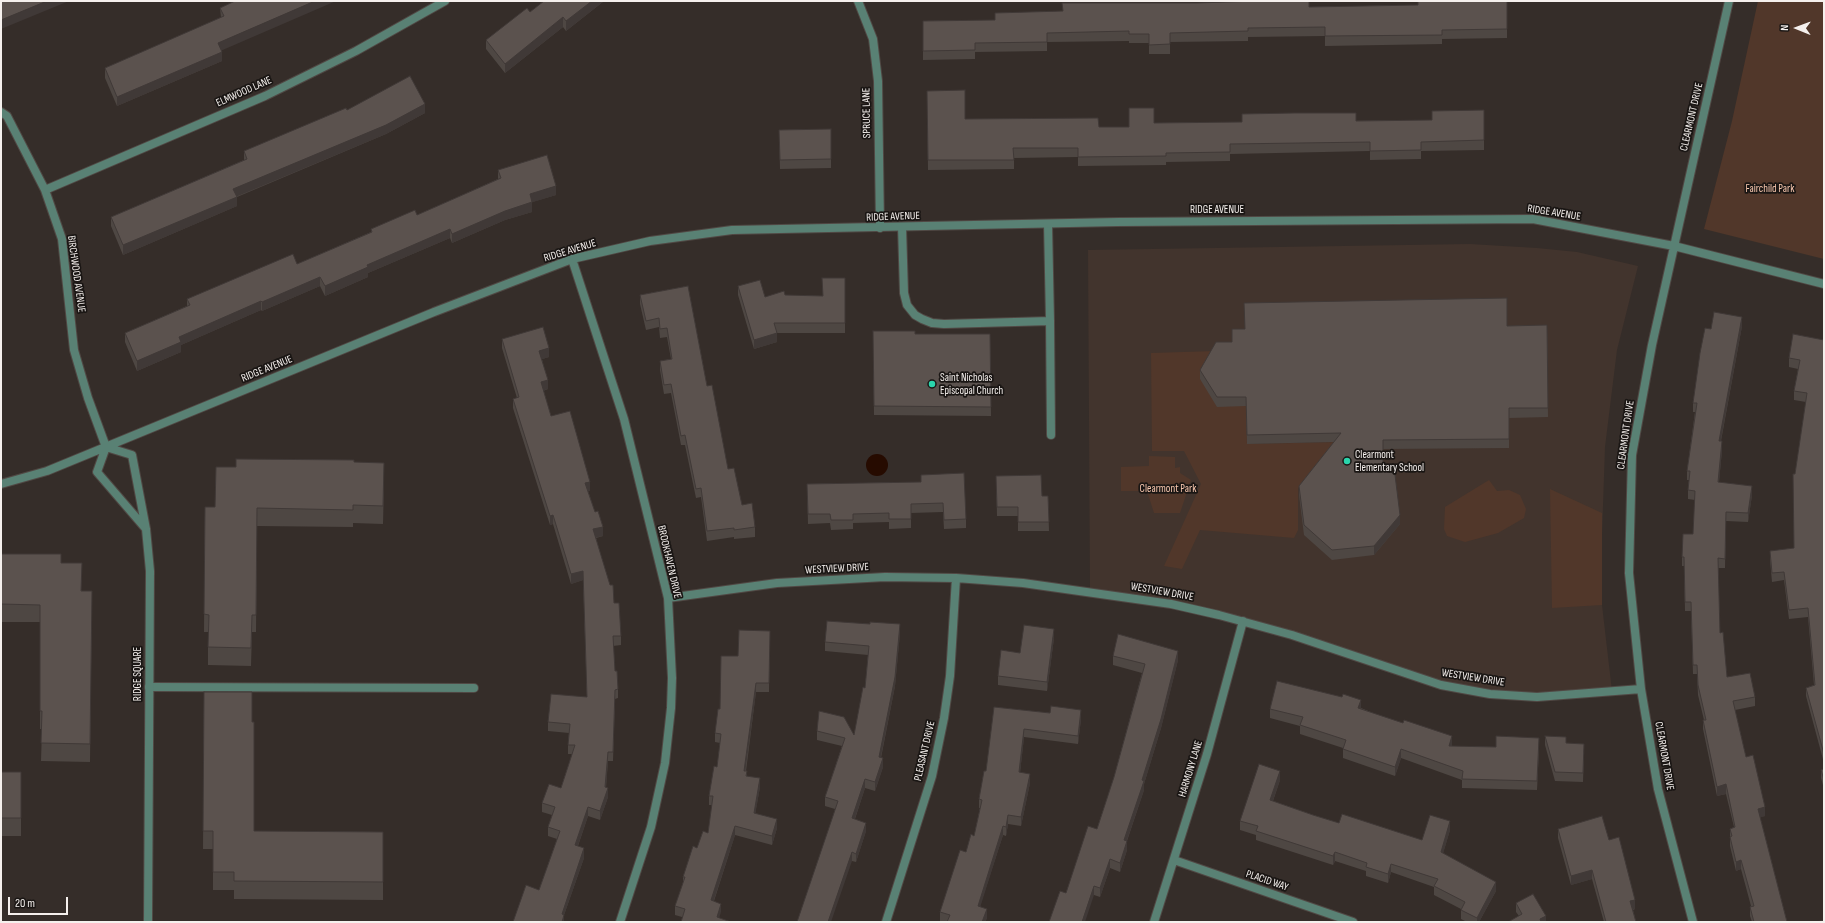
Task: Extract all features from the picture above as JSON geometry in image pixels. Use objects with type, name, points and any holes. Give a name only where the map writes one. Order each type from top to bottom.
[{"type":"street","name":"ELMWOOD LANE","points":[[45,190],[265,96],[356,51],[445,1]]},
{"type":"street","name":"SPRUCE LANE","points":[[858,1],[873,38],[878,81],[880,228]]},
{"type":"street","name":"CLEARMONT DRIVE","points":[[1693,922],[1658,789],[1641,689],[1629,573],[1632,455],[1652,345],[1729,1]]},
{"type":"street","name":"BIRCHWOOD AVENUE","points":[[1,112],[7,116],[45,190],[62,239],[74,350],[88,398],[106,447]]},
{"type":"street","name":"RIDGE AVENUE","points":[[1,484],[48,471],[434,312],[572,260],[650,241],[732,230],[1048,224],[1533,219],[1674,246],[1824,284]]},
{"type":"street","points":[[1048,224],[1051,435]]},
{"type":"street","points":[[902,227],[904,293],[907,305],[915,315],[932,323],[944,324],[1050,321]]},
{"type":"street","name":"BROOKHAVEN DRIVE","points":[[572,260],[624,419],[668,598],[672,678],[671,708],[664,763],[651,827],[620,922]]},
{"type":"street","name":"RIDGE SQUARE","points":[[106,447],[132,455],[146,529],[150,571],[148,922]]},
{"type":"street","points":[[106,447],[97,472],[146,529]]},
{"type":"street","name":"WESTVIEW DRIVE","points":[[668,598],[777,583],[885,577],[956,578],[1090,591],[1171,604],[1243,621],[1292,635],[1448,687],[1490,694],[1537,697],[1641,689]]},
{"type":"street","name":"PLEASANT DRIVE","points":[[886,922],[916,829],[937,754],[950,676],[956,578]]},
{"type":"street","name":"HARMONY LANE","points":[[1154,922],[1207,754],[1243,621]]},
{"type":"street","points":[[149,687],[474,688]]},
{"type":"street","name":"PLACID WAY","points":[[1174,860],[1353,922]]},
{"type":"shaded area","name":"Clearmont Elementary School","points":[[1470,244],[1577,252],[1638,266],[1617,350],[1605,447],[1601,565],[1602,605],[1612,691],[1537,697],[1441,685],[1243,621],[1090,591],[1088,250]]},
{"type":"shaded area","points":[[877,454],[885,457],[888,465],[885,473],[877,476],[869,473],[866,465],[869,457]]},
{"type":"green space","name":"Fairchild Park","points":[[1758,1],[1824,1],[1824,259],[1704,229],[1732,121]]},
{"type":"green space","points":[[1216,351],[1246,406],[1247,444],[1340,442],[1298,488],[1298,530],[1294,538],[1200,530],[1182,569],[1164,566],[1201,484],[1184,451],[1152,451],[1151,353]]},
{"type":"green space","name":"Clearmont Park","points":[[1149,456],[1175,457],[1175,468],[1180,467],[1180,473],[1191,480],[1180,513],[1154,513],[1147,491],[1121,491],[1121,467],[1149,466]]},
{"type":"green space","points":[[1489,480],[1497,491],[1509,490],[1520,495],[1526,509],[1524,518],[1498,533],[1465,542],[1447,536],[1444,529],[1445,507]]},
{"type":"green space","points":[[1550,489],[1602,513],[1602,605],[1552,608]]},
{"type":"building","points":[[1,1],[47,1],[1,20]]},
{"type":"building","points":[[235,1],[315,1],[218,43],[222,52],[117,97],[105,68],[224,16],[220,8]]},
{"type":"building","points":[[544,1],[592,1],[566,21],[563,17],[505,64],[486,40],[527,8],[530,12]]},
{"type":"building","points":[[1309,1],[1309,7],[1418,5],[1418,1],[1507,1],[1507,29],[1442,30],[1442,35],[1325,36],[1325,27],[1248,28],[1248,31],[1170,33],[1170,44],[1149,45],[1149,34],[1129,34],[1129,31],[1047,33],[1047,42],[975,43],[975,50],[923,51],[923,21],[995,20],[995,13],[1063,11],[1062,3],[1196,3]]},
{"type":"building","points":[[410,76],[425,104],[386,125],[233,189],[237,197],[123,245],[111,217],[247,159],[244,151],[346,108],[347,110]]},
{"type":"building","points":[[965,90],[965,119],[1098,118],[1099,127],[1129,127],[1129,108],[1154,108],[1154,123],[1242,122],[1242,114],[1294,113],[1356,113],[1356,121],[1432,120],[1432,111],[1484,110],[1484,140],[1421,142],[1421,150],[1370,151],[1370,142],[1230,144],[1230,152],[1166,153],[1166,156],[1078,157],[1078,148],[1013,148],[1014,160],[928,160],[927,91]]},
{"type":"building","points":[[831,129],[831,159],[780,160],[779,130]]},
{"type":"building","points":[[547,155],[556,186],[530,194],[532,202],[505,211],[452,234],[450,229],[367,265],[368,267],[325,286],[320,277],[179,337],[181,342],[137,361],[125,333],[190,305],[187,299],[293,254],[297,264],[372,232],[371,229],[415,210],[417,215],[501,178],[498,170]]},
{"type":"building","points":[[822,278],[845,278],[845,323],[774,323],[777,333],[754,340],[738,286],[760,280],[765,297],[784,291],[785,295],[823,296]]},
{"type":"building","points":[[688,286],[707,386],[712,385],[728,469],[734,468],[742,505],[752,503],[755,527],[734,530],[734,528],[707,531],[701,488],[696,489],[685,435],[681,436],[671,384],[664,385],[660,361],[672,359],[667,328],[660,329],[659,318],[646,321],[640,295]]},
{"type":"building","points":[[1507,298],[1507,326],[1547,325],[1548,408],[1509,408],[1509,439],[1383,440],[1383,465],[1395,475],[1400,515],[1374,546],[1332,550],[1304,525],[1299,486],[1341,433],[1247,435],[1246,397],[1217,397],[1200,370],[1216,342],[1232,342],[1232,329],[1245,329],[1244,303]]},
{"type":"building","points":[[1714,312],[1742,317],[1719,441],[1722,441],[1718,482],[1752,486],[1748,513],[1726,512],[1725,559],[1718,558],[1720,633],[1723,632],[1727,677],[1750,673],[1755,697],[1733,701],[1746,757],[1753,755],[1765,807],[1758,809],[1787,922],[1754,922],[1750,907],[1754,906],[1741,860],[1736,862],[1730,837],[1732,836],[1730,829],[1735,827],[1726,784],[1717,787],[1703,720],[1706,720],[1698,685],[1697,665],[1693,665],[1691,602],[1685,602],[1684,557],[1682,557],[1683,534],[1693,534],[1695,491],[1688,490],[1690,471],[1687,471],[1697,403],[1693,403],[1705,328],[1711,329]]},
{"type":"building","points":[[543,327],[549,348],[539,351],[548,380],[541,382],[551,416],[570,411],[590,482],[585,483],[595,512],[598,511],[603,527],[593,529],[610,585],[613,585],[614,603],[619,603],[621,636],[613,636],[615,671],[617,671],[618,689],[615,690],[613,752],[608,752],[605,787],[608,788],[600,811],[588,807],[575,845],[584,848],[562,914],[564,915],[562,922],[513,922],[526,885],[539,890],[560,831],[548,827],[555,807],[542,803],[549,784],[561,788],[575,745],[568,745],[570,724],[548,722],[551,694],[587,697],[583,571],[571,574],[553,515],[550,516],[513,399],[519,397],[502,339]]},
{"type":"building","name":"Saint Nicholas Episcopal Church","points":[[873,331],[915,331],[915,334],[990,334],[991,407],[874,406]]},
{"type":"building","points":[[1793,334],[1824,340],[1824,754],[1806,688],[1815,685],[1808,608],[1789,610],[1784,572],[1772,573],[1770,551],[1794,548],[1793,474],[1795,474],[1807,393],[1794,391],[1800,360],[1789,358]]},
{"type":"building","points":[[236,459],[354,460],[354,462],[384,463],[383,506],[353,505],[353,510],[257,508],[256,615],[252,615],[251,648],[208,647],[209,615],[204,614],[205,507],[215,507],[216,467],[236,467]]},
{"type":"building","points":[[964,473],[966,519],[944,520],[943,503],[911,504],[911,519],[889,519],[889,513],[853,514],[853,520],[831,520],[830,514],[808,514],[807,484],[921,482],[921,475]]},
{"type":"building","points":[[1041,475],[1042,496],[1048,496],[1049,522],[1018,522],[1018,507],[997,507],[996,476]]},
{"type":"building","points":[[1,554],[61,554],[61,563],[82,563],[81,591],[92,591],[90,744],[41,743],[42,711],[40,711],[40,605],[1,604]]},
{"type":"building","points":[[827,621],[870,624],[870,622],[900,624],[895,677],[879,757],[883,758],[875,782],[865,779],[852,818],[866,823],[856,854],[852,852],[828,922],[797,922],[838,801],[825,797],[845,738],[817,731],[819,711],[844,717],[854,735],[863,687],[865,688],[869,646],[825,642]]},
{"type":"building","points":[[1024,625],[1054,629],[1047,682],[998,676],[1001,650],[1020,653]]},
{"type":"building","points":[[739,630],[770,631],[769,683],[756,683],[744,771],[747,771],[746,776],[760,778],[754,813],[777,819],[772,836],[735,826],[711,900],[721,904],[717,917],[731,922],[681,922],[685,909],[675,906],[685,877],[683,877],[693,846],[697,848],[703,831],[708,833],[713,796],[709,796],[714,766],[717,767],[721,734],[715,733],[718,709],[720,709],[721,656],[738,656]]},
{"type":"building","points":[[1118,634],[1178,651],[1161,719],[1142,780],[1144,781],[1124,840],[1127,841],[1120,863],[1110,859],[1100,888],[1094,886],[1082,922],[1049,922],[1060,891],[1066,893],[1088,826],[1097,829],[1114,777],[1145,664],[1113,656]]},
{"type":"building","points":[[1277,681],[1342,697],[1343,694],[1361,700],[1358,708],[1403,723],[1404,720],[1452,736],[1449,746],[1496,747],[1496,736],[1539,738],[1537,781],[1462,779],[1463,771],[1401,749],[1395,767],[1343,749],[1346,740],[1300,725],[1303,717],[1270,709]]},
{"type":"building","points":[[204,692],[252,692],[252,722],[254,722],[254,831],[383,832],[383,882],[234,881],[234,872],[213,872],[213,831],[203,831]]},
{"type":"building","points":[[1051,706],[1081,710],[1078,736],[1024,729],[1019,772],[1030,774],[1021,817],[1008,815],[1006,827],[1003,826],[978,906],[987,909],[982,922],[947,922],[950,915],[940,912],[960,850],[966,852],[971,834],[974,836],[982,800],[979,799],[984,771],[986,771],[994,707],[1050,713]]},
{"type":"building","points":[[1545,736],[1566,737],[1566,743],[1584,744],[1583,773],[1555,772]]},
{"type":"building","points":[[1259,764],[1280,771],[1270,800],[1339,823],[1342,814],[1422,840],[1430,815],[1450,821],[1441,852],[1496,882],[1477,918],[1461,910],[1465,902],[1434,886],[1438,879],[1391,864],[1388,874],[1366,867],[1367,863],[1335,852],[1333,856],[1256,831],[1258,826],[1240,821]]},
{"type":"building","points":[[1824,769],[1824,780],[1821,770]]},
{"type":"building","points":[[1,772],[21,772],[21,818],[1,818]]},
{"type":"building","points":[[1602,816],[1609,840],[1619,837],[1635,900],[1630,901],[1636,922],[1606,922],[1592,870],[1571,876],[1558,829]]},
{"type":"building","points":[[1533,894],[1546,916],[1540,919],[1541,922],[1508,922],[1522,914],[1516,903]]},
{"type":"place","name":"Saint Nicholas Episcopal Church","points":[[932,384]]},
{"type":"place","name":"Clearmont Elementary School","points":[[1347,461]]}]
